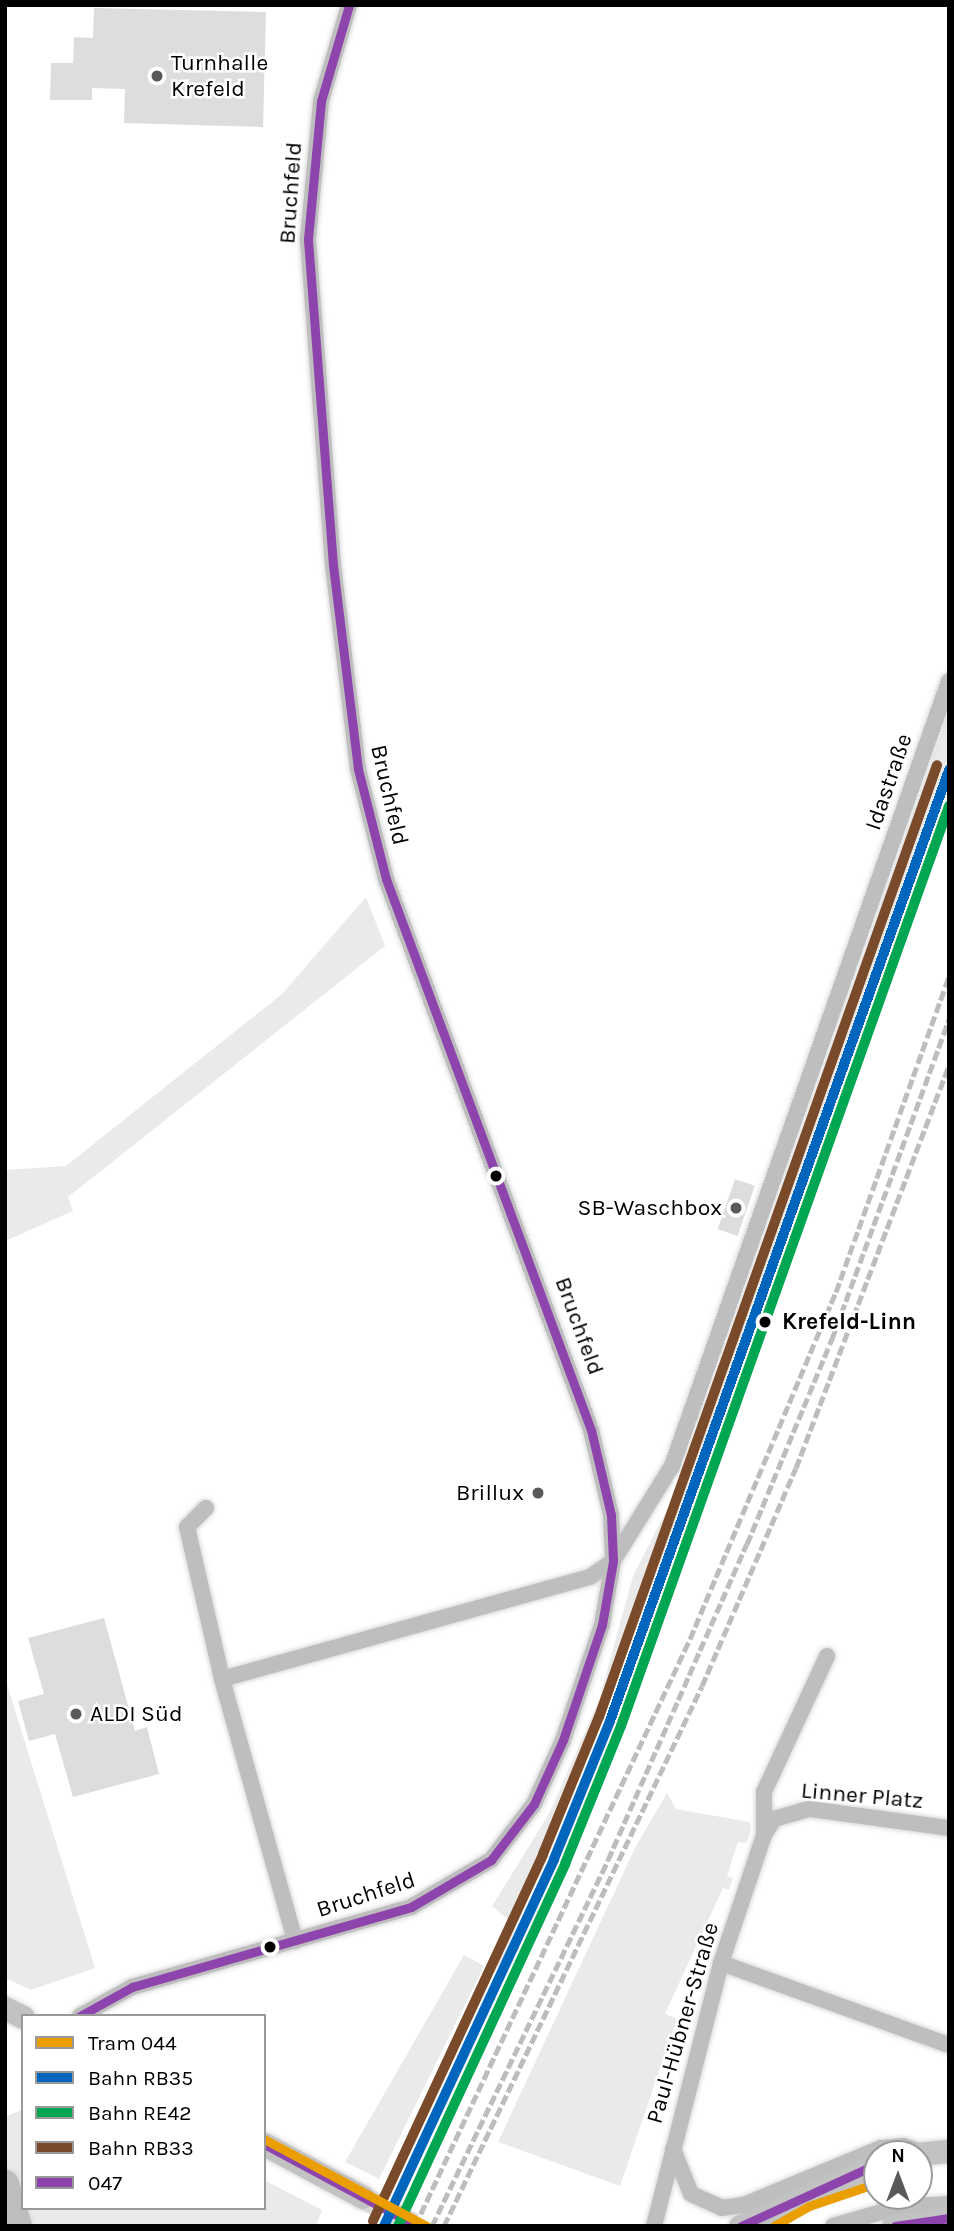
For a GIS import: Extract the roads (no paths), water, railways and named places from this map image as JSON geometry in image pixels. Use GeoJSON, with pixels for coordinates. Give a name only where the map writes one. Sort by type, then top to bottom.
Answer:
{"type":"FeatureCollection","features":[{"type":"Feature","properties":{"kind":"highway"},"geometry":{"type":"LineString","coordinates":[[5,2184],[18,2226]]}},
{"type":"Feature","properties":{"kind":"main road"},"geometry":{"type":"LineString","coordinates":[[5,2008],[21,2016]]}},
{"type":"Feature","properties":{"kind":"main road"},"geometry":{"type":"LineString","coordinates":[[266,2145],[363,2197]]}},
{"type":"Feature","properties":{"kind":"main road"},"geometry":{"type":"LineString","coordinates":[[740,2226],[863,2170]]}},
{"type":"Feature","properties":{"kind":"main road"},"geometry":{"type":"LineString","coordinates":[[893,2226],[949,2218]]}},
{"type":"Feature","properties":{"kind":"street","name":"Bruchfeld"},"geometry":{"type":"LineString","coordinates":[[84,2014],[132,1987],[393,1913],[442,1892],[491,1860],[512,1837],[563,1740],[601,1625],[613,1561],[611,1515],[591,1430],[386,879],[358,769],[332,565],[308,239],[321,100],[349,5]]}},
{"type":"Feature","properties":{"kind":"street","name":"Idastraße"},"geometry":{"type":"LineString","coordinates":[[613,1561],[672,1466],[949,681]]}},
{"type":"Feature","properties":{"kind":"street","name":"Bruchfeld"},"geometry":{"type":"LineString","coordinates":[[206,1508],[187,1527],[222,1679],[295,1941]]}},
{"type":"Feature","properties":{"kind":"street"},"geometry":{"type":"LineString","coordinates":[[222,1679],[590,1577],[613,1561]]}},
{"type":"Feature","properties":{"kind":"street","name":"Linner Platz"},"geometry":{"type":"LineString","coordinates":[[764,1835],[764,1792],[827,1656]]}},
{"type":"Feature","properties":{"kind":"street","name":"Linner Platz"},"geometry":{"type":"LineString","coordinates":[[764,1835],[782,1815],[810,1809],[949,1828]]}},
{"type":"Feature","properties":{"kind":"street","name":"Paul-Hübner-Straße"},"geometry":{"type":"LineString","coordinates":[[654,2226],[672,2145],[720,1963],[764,1835]]}},
{"type":"Feature","properties":{"kind":"street"},"geometry":{"type":"LineString","coordinates":[[720,1963],[949,2045]]}},
{"type":"Feature","properties":{"kind":"street"},"geometry":{"type":"LineString","coordinates":[[672,2145],[691,2193],[722,2208],[744,2205],[863,2155]]}},
{"type":"Feature","properties":{"kind":"street"},"geometry":{"type":"LineString","coordinates":[[833,2226],[900,2207],[949,2204]]}},
{"type":"Feature","properties":{"kind":"tunnel"},"geometry":{"type":"LineString","coordinates":[[363,2197],[417,2226]]}},
{"type":"Feature","properties":{"kind":"railway"},"geometry":{"type":"LineString","coordinates":[[415,2226],[690,1639],[836,1292],[949,976]]}},
{"type":"Feature","properties":{"kind":"railway"},"geometry":{"type":"LineString","coordinates":[[432,2226],[608,1860],[747,1544],[832,1339],[949,1019]]}},
{"type":"Feature","properties":{"kind":"railway"},"geometry":{"type":"LineString","coordinates":[[444,2226],[702,1686],[796,1468],[949,1065]]}},
{"type":"Feature","properties":{"kind":"tram line","name":"044"},"geometry":{"type":"LineString","coordinates":[[266,2140],[426,2226]]}},
{"type":"Feature","properties":{"kind":"tram line","name":"044"},"geometry":{"type":"LineString","coordinates":[[774,2226],[809,2206],[863,2188]]}},
{"type":"Feature","properties":{"kind":"rail line","name":"RB33"},"geometry":{"type":"LineString","coordinates":[[373,2221],[543,1854],[599,1717],[937,765]]}},
{"type":"Feature","properties":{"kind":"rail line","name":"RB35"},"geometry":{"type":"LineString","coordinates":[[384,2226],[554,1859],[610,1721],[949,770]]}},
{"type":"Feature","properties":{"kind":"rail line","name":"RE42"},"geometry":{"type":"LineString","coordinates":[[398,2226],[565,1864],[621,1726],[949,806]]}},
{"type":"Feature","properties":{"kind":"place","name":"Turnhalle Krefeld"},"geometry":{"type":"Point","coordinates":[157,76]}},
{"type":"Feature","properties":{"kind":"place","name":"SB-Waschbox"},"geometry":{"type":"Point","coordinates":[736,1208]}},
{"type":"Feature","properties":{"kind":"place","name":"Krefeld-Linn"},"geometry":{"type":"Point","coordinates":[765,1322]}},
{"type":"Feature","properties":{"kind":"place","name":"Brillux"},"geometry":{"type":"Point","coordinates":[538,1493]}},
{"type":"Feature","properties":{"kind":"place","name":"ALDI Süd"},"geometry":{"type":"Point","coordinates":[76,1714]}}]}
